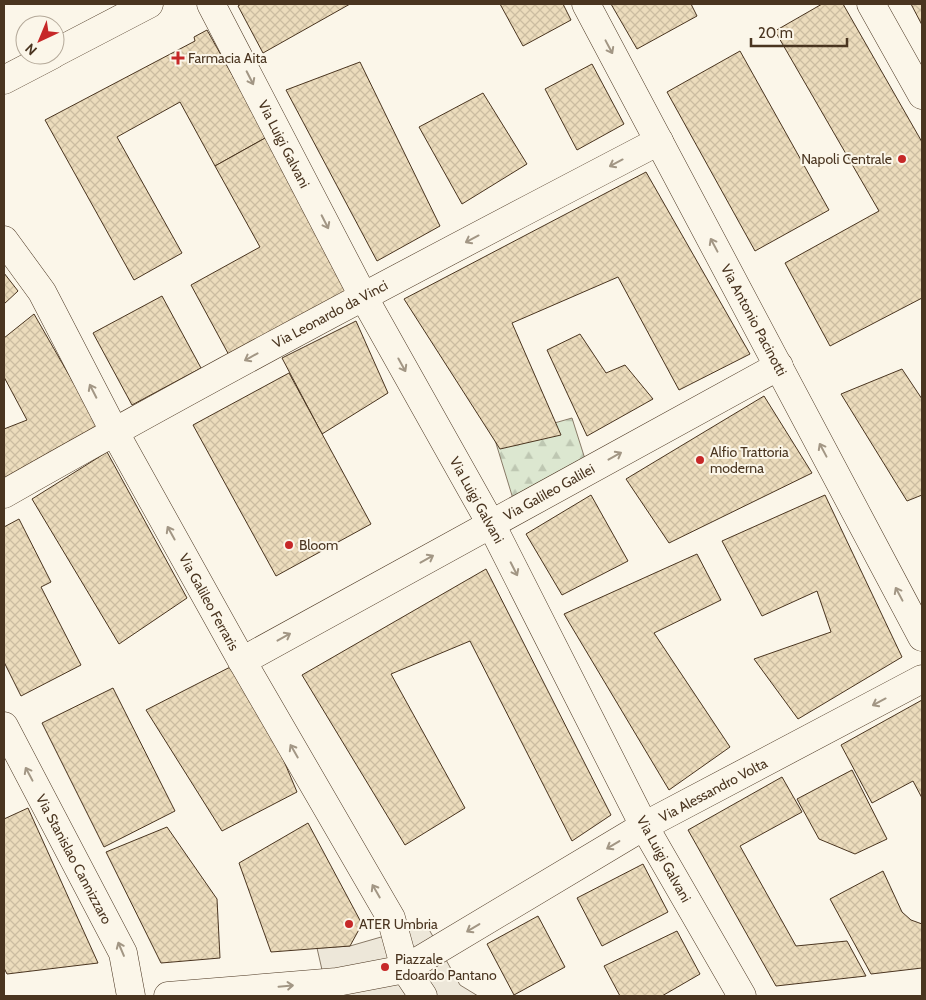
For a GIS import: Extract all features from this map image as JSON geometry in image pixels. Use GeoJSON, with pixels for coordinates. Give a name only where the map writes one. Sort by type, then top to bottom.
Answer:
{"type":"FeatureCollection","features":[{"type":"Feature","properties":{"kind":"street"},"geometry":{"type":"LineString","coordinates":[[65,48],[149,4]]}},
{"type":"Feature","properties":{"kind":"street","name":"Via Luigi Galvani"},"geometry":{"type":"LineString","coordinates":[[212,4],[363,296],[491,524],[644,826],[742,996]]}},
{"type":"Feature","properties":{"kind":"street","name":"Via Antonio Pacinotti"},"geometry":{"type":"LineString","coordinates":[[586,4],[922,637]]}},
{"type":"Feature","properties":{"kind":"street"},"geometry":{"type":"LineString","coordinates":[[871,4],[922,96]]}},
{"type":"Feature","properties":{"kind":"street"},"geometry":{"type":"LineString","coordinates":[[4,80],[33,65]]}},
{"type":"Feature","properties":{"kind":"street","name":"Via Leonardo da Vinci"},"geometry":{"type":"LineString","coordinates":[[4,494],[114,431],[363,296],[659,141]]}},
{"type":"Feature","properties":{"kind":"street","name":"Via Galileo Ferraris"},"geometry":{"type":"LineString","coordinates":[[4,240],[42,292],[114,431],[242,661],[391,918],[405,969]]}},
{"type":"Feature","properties":{"kind":"street","name":"Via Galileo Galilei"},"geometry":{"type":"LineString","coordinates":[[242,661],[779,366]]}},
{"type":"Feature","properties":{"kind":"street","name":"Via Alessandro Volta"},"geometry":{"type":"LineString","coordinates":[[405,969],[644,826],[922,680]]}},
{"type":"Feature","properties":{"kind":"street","name":"Via Stanislao Cannizzaro"},"geometry":{"type":"LineString","coordinates":[[4,726],[124,953],[131,996]]}},
{"type":"Feature","properties":{"kind":"street"},"geometry":{"type":"LineString","coordinates":[[168,996],[340,989],[405,969],[423,996]]}},
{"type":"Feature","properties":{"kind":"green space"},"geometry":{"type":"Polygon","coordinates":[[[572,418],[585,459],[514,502],[495,440],[572,418]]]}},
{"type":"Feature","properties":{"kind":"shaded area","name":"Piazzale Edoardo Pantano"},"geometry":{"type":"Polygon","coordinates":[[[426,924],[460,985],[478,996],[328,996],[317,948],[350,946],[426,924]]]}},
{"type":"Feature","properties":{"kind":"building"},"geometry":{"type":"Polygon","coordinates":[[[241,4],[350,4],[263,53],[238,6],[241,4]]]}},
{"type":"Feature","properties":{"kind":"building"},"geometry":{"type":"Polygon","coordinates":[[[500,4],[563,4],[571,20],[523,46],[500,4]]]}},
{"type":"Feature","properties":{"kind":"building"},"geometry":{"type":"Polygon","coordinates":[[[611,4],[691,4],[697,16],[637,49],[611,4]]]}},
{"type":"Feature","properties":{"kind":"building"},"geometry":{"type":"Polygon","coordinates":[[[822,4],[843,4],[922,142],[922,298],[830,346],[785,263],[879,211],[775,31],[822,4]]]}},
{"type":"Feature","properties":{"kind":"building"},"geometry":{"type":"Polygon","coordinates":[[[911,4],[922,4],[922,25],[911,4]]]}},
{"type":"Feature","properties":{"kind":"building"},"geometry":{"type":"Polygon","coordinates":[[[207,30],[267,137],[215,166],[180,102],[117,137],[182,253],[134,280],[45,120],[195,41],[194,37],[207,30]]]}},
{"type":"Feature","properties":{"kind":"building"},"geometry":{"type":"Polygon","coordinates":[[[740,51],[829,210],[755,251],[667,92],[740,51]]]}},
{"type":"Feature","properties":{"kind":"building"},"geometry":{"type":"Polygon","coordinates":[[[360,62],[440,226],[377,261],[286,90],[360,62]]]}},
{"type":"Feature","properties":{"kind":"building"},"geometry":{"type":"Polygon","coordinates":[[[592,64],[624,124],[577,150],[545,89],[592,64]]]}},
{"type":"Feature","properties":{"kind":"building"},"geometry":{"type":"Polygon","coordinates":[[[483,93],[527,164],[462,204],[419,127],[483,93]]]}},
{"type":"Feature","properties":{"kind":"building"},"geometry":{"type":"Polygon","coordinates":[[[267,137],[352,290],[230,357],[191,285],[260,247],[215,166],[267,137]]]}},
{"type":"Feature","properties":{"kind":"building"},"geometry":{"type":"Polygon","coordinates":[[[646,172],[750,354],[679,390],[618,277],[512,323],[561,435],[500,449],[404,299],[646,172]]]}},
{"type":"Feature","properties":{"kind":"building"},"geometry":{"type":"Polygon","coordinates":[[[4,273],[18,291],[4,304],[4,273]]]}},
{"type":"Feature","properties":{"kind":"building"},"geometry":{"type":"Polygon","coordinates":[[[162,296],[201,368],[132,405],[93,333],[162,296]]]}},
{"type":"Feature","properties":{"kind":"building"},"geometry":{"type":"Polygon","coordinates":[[[34,314],[100,429],[4,481],[4,429],[27,420],[4,377],[4,338],[34,314]]]}},
{"type":"Feature","properties":{"kind":"building"},"geometry":{"type":"Polygon","coordinates":[[[356,321],[388,393],[322,434],[282,358],[356,321]]]}},
{"type":"Feature","properties":{"kind":"building"},"geometry":{"type":"Polygon","coordinates":[[[580,334],[606,373],[625,365],[653,399],[587,436],[547,350],[580,334]]]}},
{"type":"Feature","properties":{"kind":"building"},"geometry":{"type":"Polygon","coordinates":[[[902,369],[922,399],[922,495],[907,501],[841,394],[902,369]]]}},
{"type":"Feature","properties":{"kind":"building"},"geometry":{"type":"Polygon","coordinates":[[[289,373],[371,524],[276,576],[193,425],[289,373]]]}},
{"type":"Feature","properties":{"kind":"building"},"geometry":{"type":"Polygon","coordinates":[[[764,396],[812,473],[669,543],[626,479],[764,396]]]}},
{"type":"Feature","properties":{"kind":"building"},"geometry":{"type":"Polygon","coordinates":[[[107,452],[187,598],[119,644],[32,499],[107,452]]]}},
{"type":"Feature","properties":{"kind":"building"},"geometry":{"type":"Polygon","coordinates":[[[591,495],[628,561],[562,595],[526,534],[591,495]]]}},
{"type":"Feature","properties":{"kind":"building"},"geometry":{"type":"Polygon","coordinates":[[[825,495],[902,657],[798,719],[754,659],[831,632],[817,591],[762,616],[722,541],[825,495]]]}},
{"type":"Feature","properties":{"kind":"building"},"geometry":{"type":"Polygon","coordinates":[[[19,519],[51,582],[41,587],[81,665],[21,696],[4,662],[4,527],[19,519]]]}},
{"type":"Feature","properties":{"kind":"building"},"geometry":{"type":"Polygon","coordinates":[[[697,554],[721,600],[654,633],[730,747],[669,790],[564,614],[697,554]]]}},
{"type":"Feature","properties":{"kind":"building"},"geometry":{"type":"Polygon","coordinates":[[[486,569],[611,815],[572,841],[470,641],[391,674],[465,808],[405,845],[302,675],[486,569]]]}},
{"type":"Feature","properties":{"kind":"building"},"geometry":{"type":"Polygon","coordinates":[[[242,661],[297,792],[222,831],[146,710],[242,661]]]}},
{"type":"Feature","properties":{"kind":"building"},"geometry":{"type":"Polygon","coordinates":[[[113,688],[175,811],[104,847],[42,723],[113,688]]]}},
{"type":"Feature","properties":{"kind":"building"},"geometry":{"type":"Polygon","coordinates":[[[922,700],[922,798],[913,781],[872,803],[841,745],[922,700]]]}},
{"type":"Feature","properties":{"kind":"building"},"geometry":{"type":"Polygon","coordinates":[[[852,770],[887,839],[855,854],[819,839],[797,799],[852,770]]]}},
{"type":"Feature","properties":{"kind":"building"},"geometry":{"type":"Polygon","coordinates":[[[782,777],[802,812],[740,846],[796,946],[847,941],[866,976],[776,986],[688,830],[782,777]]]}},
{"type":"Feature","properties":{"kind":"building"},"geometry":{"type":"Polygon","coordinates":[[[28,808],[98,963],[7,974],[4,968],[4,819],[28,808]]]}},
{"type":"Feature","properties":{"kind":"building"},"geometry":{"type":"Polygon","coordinates":[[[308,823],[362,924],[350,946],[271,952],[239,863],[308,823]]]}},
{"type":"Feature","properties":{"kind":"building"},"geometry":{"type":"Polygon","coordinates":[[[167,827],[217,899],[220,958],[161,963],[106,852],[167,827]]]}},
{"type":"Feature","properties":{"kind":"building"},"geometry":{"type":"Polygon","coordinates":[[[643,864],[668,912],[602,946],[577,898],[643,864]]]}},
{"type":"Feature","properties":{"kind":"building"},"geometry":{"type":"Polygon","coordinates":[[[883,871],[902,912],[911,920],[922,924],[922,968],[871,974],[830,899],[883,871]]]}},
{"type":"Feature","properties":{"kind":"building"},"geometry":{"type":"Polygon","coordinates":[[[538,916],[565,967],[514,995],[487,944],[538,916]]]}},
{"type":"Feature","properties":{"kind":"building"},"geometry":{"type":"Polygon","coordinates":[[[677,931],[700,974],[662,996],[620,996],[604,966],[677,931]]]}},
{"type":"Feature","properties":{"kind":"place","name":"Farmacia Aita"},"geometry":{"type":"Point","coordinates":[178,58]}},
{"type":"Feature","properties":{"kind":"place","name":"Napoli Centrale"},"geometry":{"type":"Point","coordinates":[902,159]}},
{"type":"Feature","properties":{"kind":"place","name":"Alfio Trattoria moderna"},"geometry":{"type":"Point","coordinates":[700,460]}},
{"type":"Feature","properties":{"kind":"place","name":"Bloom"},"geometry":{"type":"Point","coordinates":[289,545]}},
{"type":"Feature","properties":{"kind":"place","name":"ATER Umbria"},"geometry":{"type":"Point","coordinates":[349,924]}},
{"type":"Feature","properties":{"kind":"place","name":"Piazzale Edoardo Pantano"},"geometry":{"type":"Point","coordinates":[385,967]}}]}
